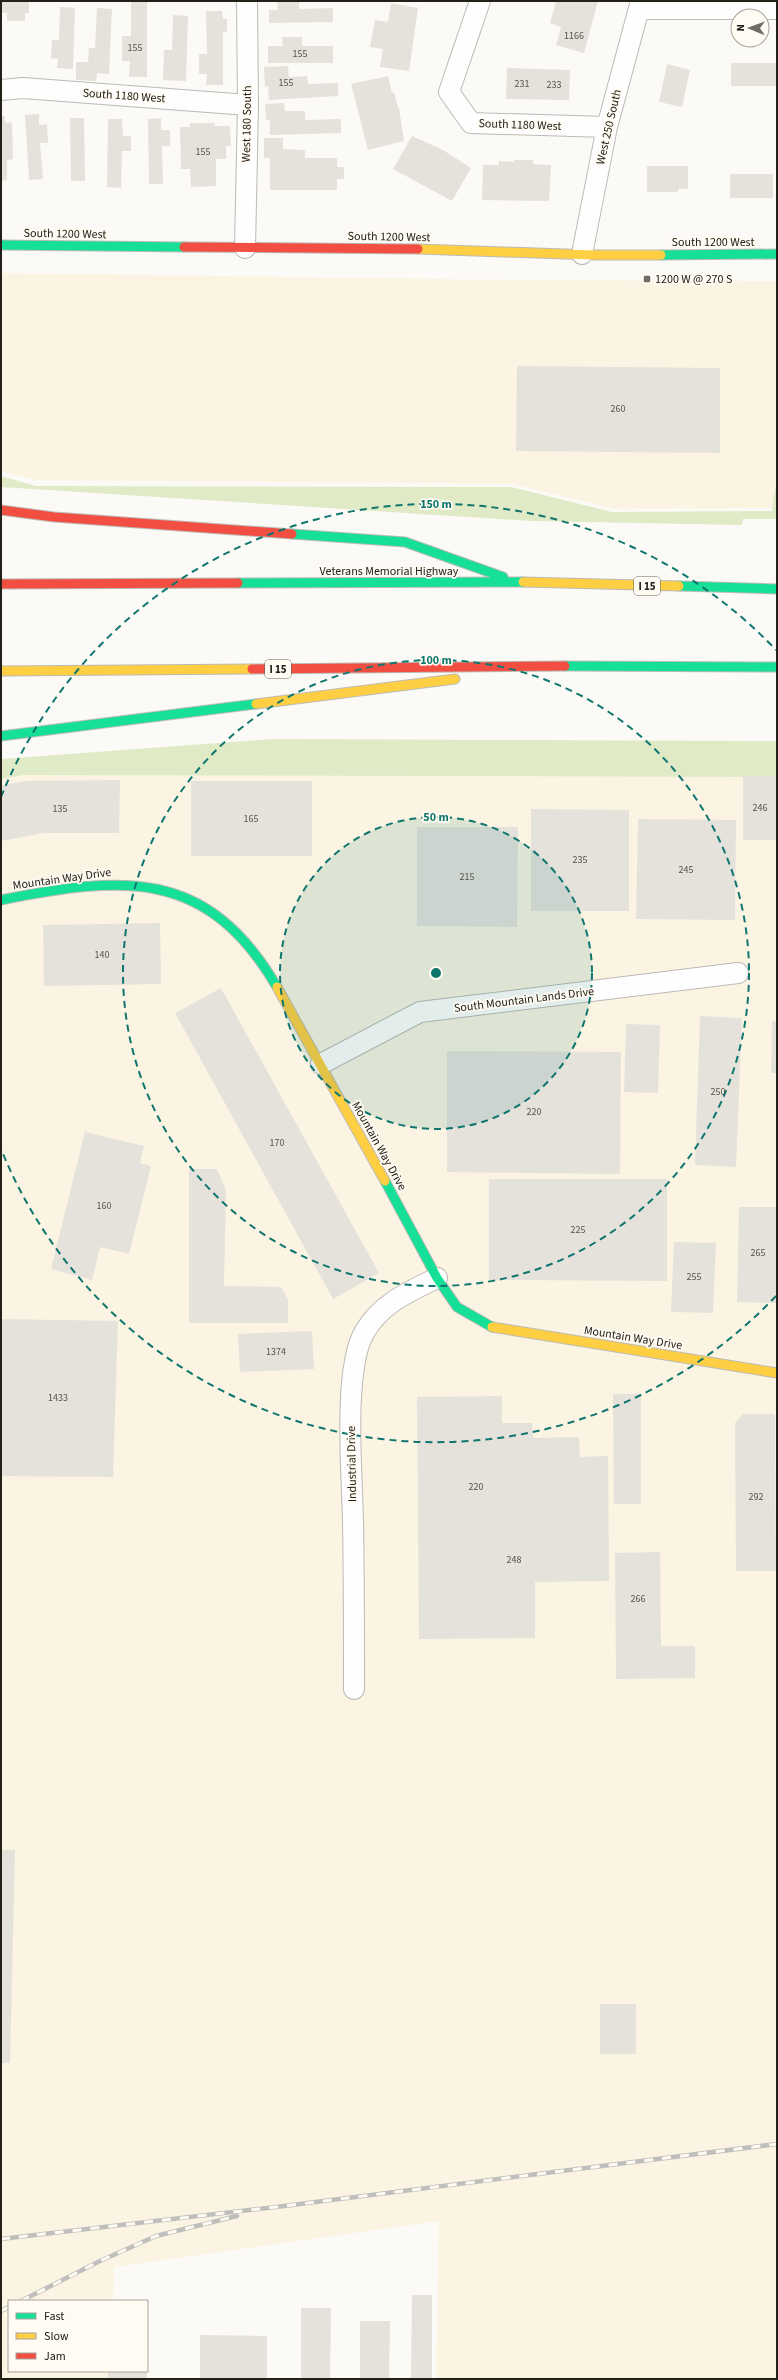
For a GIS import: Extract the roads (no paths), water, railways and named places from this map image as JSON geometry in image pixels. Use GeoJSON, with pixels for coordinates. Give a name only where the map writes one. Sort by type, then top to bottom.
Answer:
{"type":"FeatureCollection","features":[{"type":"Feature","properties":{"kind":"main road","name":"South 1200 West"},"geometry":{"type":"LineString","coordinates":[[1,245],[440,249],[582,254],[777,254]]}},
{"type":"Feature","properties":{"kind":"main road"},"geometry":{"type":"LineString","coordinates":[[1,510],[54,517],[405,542],[517,582]]}},
{"type":"Feature","properties":{"kind":"main road","name":"Veterans Memorial Highway"},"geometry":{"type":"LineString","coordinates":[[1,584],[517,582],[777,589]]}},
{"type":"Feature","properties":{"kind":"main road"},"geometry":{"type":"LineString","coordinates":[[1,736],[555,666]]}},
{"type":"Feature","properties":{"kind":"main road","name":"I 15"},"geometry":{"type":"LineString","coordinates":[[1,671],[555,666],[777,667]]}},
{"type":"Feature","properties":{"kind":"main road","name":"Mountain Way Drive"},"geometry":{"type":"LineString","coordinates":[[1,900],[68,888],[114,882],[140,884],[192,899],[216,914],[254,952],[321,1064],[437,1278],[457,1306],[481,1322],[498,1329],[777,1373]]}},
{"type":"Feature","properties":{"kind":"street","name":"West 180 South"},"geometry":{"type":"LineString","coordinates":[[245,248],[248,105],[247,1]]}},
{"type":"Feature","properties":{"kind":"street","name":"South 1180 West"},"geometry":{"type":"LineString","coordinates":[[480,1],[449,92],[471,124],[607,127]]}},
{"type":"Feature","properties":{"kind":"street"},"geometry":{"type":"LineString","coordinates":[[640,5],[777,9]]}},
{"type":"Feature","properties":{"kind":"street","name":"West 250 South"},"geometry":{"type":"LineString","coordinates":[[582,254],[607,127],[640,5]]}},
{"type":"Feature","properties":{"kind":"street","name":"South 1180 West"},"geometry":{"type":"LineString","coordinates":[[1,90],[23,88],[248,105]]}},
{"type":"Feature","properties":{"kind":"street","name":"South Mountain Lands Drive"},"geometry":{"type":"LineString","coordinates":[[321,1064],[420,1012],[738,973]]}},
{"type":"Feature","properties":{"kind":"street","name":"Industrial Drive"},"geometry":{"type":"LineString","coordinates":[[354,1690],[351,1400],[356,1359],[363,1335],[374,1318],[397,1297],[437,1278]]}},
{"type":"Feature","properties":{"kind":"railway"},"geometry":{"type":"LineString","coordinates":[[1,2239],[276,2207],[777,2144]]}},
{"type":"Feature","properties":{"kind":"railway"},"geometry":{"type":"LineString","coordinates":[[23,2300],[100,2261],[156,2236],[237,2216]]}},
{"type":"Feature","properties":{"kind":"railway"},"geometry":{"type":"LineString","coordinates":[[1,2311],[8,2308]]}},
{"type":"Feature","properties":{"kind":"place","name":"1200 W @ 270 S"},"geometry":{"type":"Point","coordinates":[647,279]}}]}
